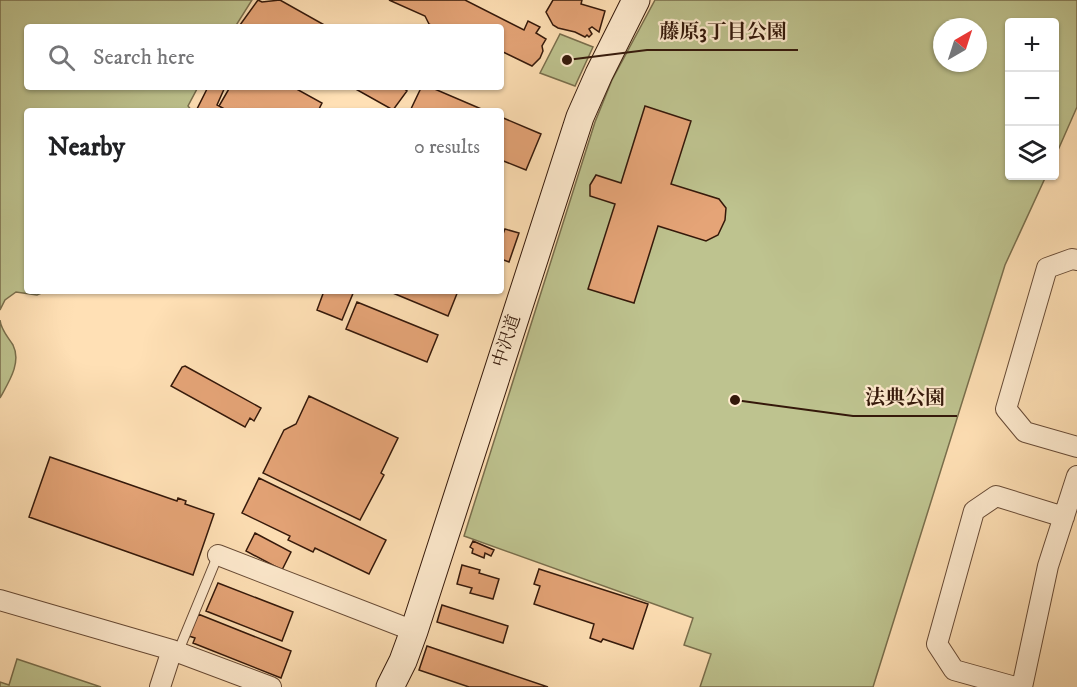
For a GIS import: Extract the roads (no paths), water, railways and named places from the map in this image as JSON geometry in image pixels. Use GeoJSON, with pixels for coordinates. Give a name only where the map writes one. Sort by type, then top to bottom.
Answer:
{"type":"FeatureCollection","features":[{"type":"Feature","properties":{"kind":"street","name":"中沢道"},"geometry":{"type":"LineString","coordinates":[[390,687],[414,631],[580,117],[636,0]]}},
{"type":"Feature","properties":{"kind":"street"},"geometry":{"type":"LineString","coordinates":[[1077,260],[1072,259],[1047,268],[1006,410],[1025,432],[1077,447]]}},
{"type":"Feature","properties":{"kind":"street"},"geometry":{"type":"LineString","coordinates":[[1022,687],[1048,566],[1077,476]]}},
{"type":"Feature","properties":{"kind":"street"},"geometry":{"type":"LineString","coordinates":[[1015,687],[954,670],[937,644],[974,510],[996,496],[1064,516]]}},
{"type":"Feature","properties":{"kind":"street"},"geometry":{"type":"LineString","coordinates":[[218,555],[414,631]]}},
{"type":"Feature","properties":{"kind":"street"},"geometry":{"type":"LineString","coordinates":[[0,600],[175,651],[271,687]]}},
{"type":"Feature","properties":{"kind":"street"},"geometry":{"type":"LineString","coordinates":[[160,687],[175,651]]}},
{"type":"Feature","properties":{"kind":"lane"},"geometry":{"type":"LineString","coordinates":[[175,651],[218,555]]}},
{"type":"Feature","properties":{"kind":"place","name":"藤原3丁目公園"},"geometry":{"type":"Point","coordinates":[567,60]}},
{"type":"Feature","properties":{"kind":"place","name":"法典公園"},"geometry":{"type":"Point","coordinates":[735,400]}}]}
